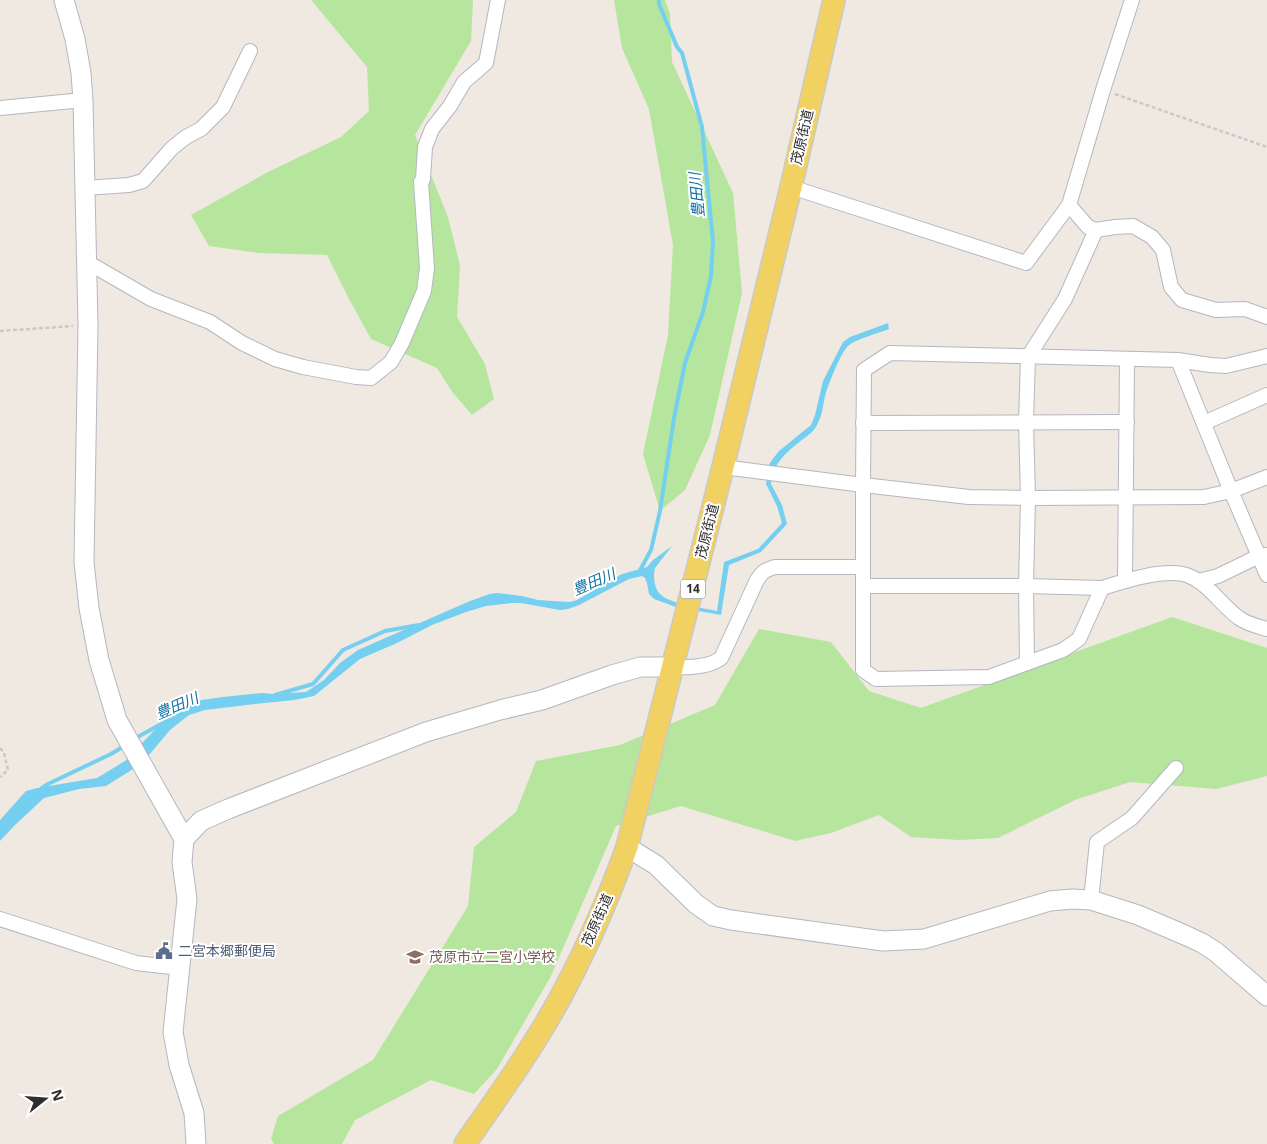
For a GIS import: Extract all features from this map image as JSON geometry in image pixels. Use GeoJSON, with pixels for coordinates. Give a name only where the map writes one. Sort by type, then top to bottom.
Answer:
{"type":"FeatureCollection","features":[{"type":"Feature","properties":{"kind":"main road","name":"茂原街道"},"geometry":{"type":"LineString","coordinates":[[465,1144],[537,1037],[567,985],[612,888],[627,847],[723,467],[834,0]]}},
{"type":"Feature","properties":{"kind":"street"},"geometry":{"type":"LineString","coordinates":[[64,0],[75,39],[84,100],[88,325],[84,562],[89,608],[99,660],[117,720],[184,839],[182,862],[187,899],[173,1032],[179,1065],[194,1113],[196,1144]]}},
{"type":"Feature","properties":{"kind":"street"},"geometry":{"type":"LineString","coordinates":[[87,262],[151,299],[210,322],[242,343],[275,359],[303,367],[371,378],[391,362],[402,343],[424,291],[427,268],[421,182],[423,179],[425,147],[432,129],[450,106],[464,82],[486,63],[498,0]]}},
{"type":"Feature","properties":{"kind":"street"},"geometry":{"type":"LineString","coordinates":[[791,187],[1026,263],[1069,205],[1132,0]]}},
{"type":"Feature","properties":{"kind":"street"},"geometry":{"type":"LineString","coordinates":[[85,188],[129,185],[143,181],[172,148],[186,137],[201,129],[223,107],[250,51]]}},
{"type":"Feature","properties":{"kind":"street"},"geometry":{"type":"LineString","coordinates":[[0,108],[84,100]]}},
{"type":"Feature","properties":{"kind":"street"},"geometry":{"type":"LineString","coordinates":[[1069,205],[1088,227],[1096,230],[1133,226],[1152,237],[1163,250],[1171,287],[1182,300],[1216,310],[1245,309],[1267,317]]}},
{"type":"Feature","properties":{"kind":"street"},"geometry":{"type":"LineString","coordinates":[[1028,663],[1026,422],[1028,357],[1065,299],[1096,230]]}},
{"type":"Feature","properties":{"kind":"street"},"geometry":{"type":"LineString","coordinates":[[1102,588],[1079,639],[1063,650],[989,677],[876,679],[863,670],[862,485],[864,370],[890,352],[1178,360],[1226,366],[1267,356]]}},
{"type":"Feature","properties":{"kind":"street"},"geometry":{"type":"LineString","coordinates":[[1125,581],[1127,359]]}},
{"type":"Feature","properties":{"kind":"street"},"geometry":{"type":"LineString","coordinates":[[1178,360],[1231,491],[1263,556],[1267,574]]}},
{"type":"Feature","properties":{"kind":"street"},"geometry":{"type":"LineString","coordinates":[[1204,423],[1267,395]]}},
{"type":"Feature","properties":{"kind":"street"},"geometry":{"type":"LineString","coordinates":[[863,423],[1126,422]]}},
{"type":"Feature","properties":{"kind":"street"},"geometry":{"type":"LineString","coordinates":[[723,467],[969,497],[1204,497],[1231,491],[1267,478]]}},
{"type":"Feature","properties":{"kind":"street"},"geometry":{"type":"LineString","coordinates":[[1198,581],[1218,576],[1263,556]]}},
{"type":"Feature","properties":{"kind":"street"},"geometry":{"type":"LineString","coordinates":[[184,839],[201,821],[426,732],[500,710],[542,700],[630,670],[655,666],[682,668],[711,664],[720,660],[757,580],[766,569],[775,567],[862,567]]}},
{"type":"Feature","properties":{"kind":"street"},"geometry":{"type":"LineString","coordinates":[[863,586],[1102,588],[1139,576],[1171,573],[1187,575],[1198,581],[1238,618],[1248,624],[1267,629]]}},
{"type":"Feature","properties":{"kind":"street"},"geometry":{"type":"LineString","coordinates":[[1091,900],[1097,842],[1132,818],[1176,768]]}},
{"type":"Feature","properties":{"kind":"street"},"geometry":{"type":"LineString","coordinates":[[627,847],[656,864],[696,904],[713,916],[883,941],[924,939],[1050,901],[1091,900],[1138,916],[1202,943],[1216,952],[1267,996]]}},
{"type":"Feature","properties":{"kind":"street"},"geometry":{"type":"LineString","coordinates":[[0,919],[136,963],[180,968]]}},
{"type":"Feature","properties":{"kind":"path"},"geometry":{"type":"LineString","coordinates":[[1103,90],[1267,147]]}},
{"type":"Feature","properties":{"kind":"path"},"geometry":{"type":"LineString","coordinates":[[0,331],[88,325]]}},
{"type":"Feature","properties":{"kind":"path"},"geometry":{"type":"LineString","coordinates":[[0,748],[4,752],[8,770],[0,777]]}},
{"type":"Feature","properties":{"kind":"green space"},"geometry":{"type":"Polygon","coordinates":[[[311,0],[473,0],[471,41],[415,135],[448,217],[460,266],[457,317],[485,364],[494,399],[472,415],[453,393],[437,368],[371,339],[327,255],[259,253],[209,246],[191,215],[268,172],[341,137],[369,111],[367,67],[311,0]]]}},
{"type":"Feature","properties":{"kind":"green space"},"geometry":{"type":"Polygon","coordinates":[[[614,0],[665,0],[670,14],[672,62],[733,193],[742,293],[710,435],[685,490],[660,511],[643,454],[668,335],[673,245],[649,109],[622,48],[614,0]]]}},
{"type":"Feature","properties":{"kind":"green space"},"geometry":{"type":"Polygon","coordinates":[[[1172,617],[1267,648],[1267,776],[1216,789],[1130,782],[1075,800],[998,838],[959,840],[911,837],[879,815],[831,833],[795,841],[681,806],[616,826],[551,976],[497,1069],[474,1094],[431,1080],[355,1120],[342,1144],[274,1144],[271,1139],[278,1116],[373,1060],[468,906],[474,847],[516,812],[536,761],[620,745],[715,705],[759,629],[831,642],[869,691],[921,708],[1172,617]]]}},
{"type":"Feature","properties":{"kind":"water"},"geometry":{"type":"Polygon","coordinates":[[[888,323],[889,329],[860,339],[847,347],[831,378],[816,427],[778,463],[772,476],[771,484],[782,505],[787,524],[761,552],[729,565],[721,615],[676,607],[654,599],[649,594],[647,583],[642,576],[629,579],[568,609],[560,610],[512,603],[486,606],[466,612],[432,625],[360,659],[314,696],[205,710],[189,715],[170,730],[149,755],[130,771],[106,786],[79,789],[44,798],[0,841],[0,820],[26,791],[97,778],[125,761],[166,718],[182,706],[202,700],[223,697],[262,693],[306,692],[324,680],[340,663],[358,650],[490,594],[497,593],[538,600],[570,602],[577,600],[622,574],[647,567],[653,560],[672,546],[655,568],[654,582],[656,589],[664,597],[671,600],[717,611],[724,562],[758,549],[782,523],[777,506],[766,484],[769,465],[779,451],[811,425],[823,381],[843,342],[850,337],[888,323]]]}},
{"type":"Feature","properties":{"kind":"waterway","name":"豊田川"},"geometry":{"type":"LineString","coordinates":[[639,572],[651,550],[660,511],[674,418],[685,363],[703,312],[711,276],[713,242],[702,127],[682,53],[677,47],[659,0]]}},
{"type":"Feature","properties":{"kind":"waterway","name":"豊田川"},"geometry":{"type":"LineString","coordinates":[[275,695],[313,684],[343,650],[385,631],[419,625]]}},
{"type":"Feature","properties":{"kind":"waterway","name":"豊田川"},"geometry":{"type":"LineString","coordinates":[[134,739],[163,723]]}},
{"type":"Feature","properties":{"kind":"waterway","name":"豊田川"},"geometry":{"type":"LineString","coordinates":[[42,788],[124,746]]}},
{"type":"Feature","properties":{"kind":"place","name":"二宮本郷郵便局"},"geometry":{"type":"Point","coordinates":[164,951]}},
{"type":"Feature","properties":{"kind":"place","name":"茂原市立二宮小学校"},"geometry":{"type":"Point","coordinates":[415,957]}}]}
